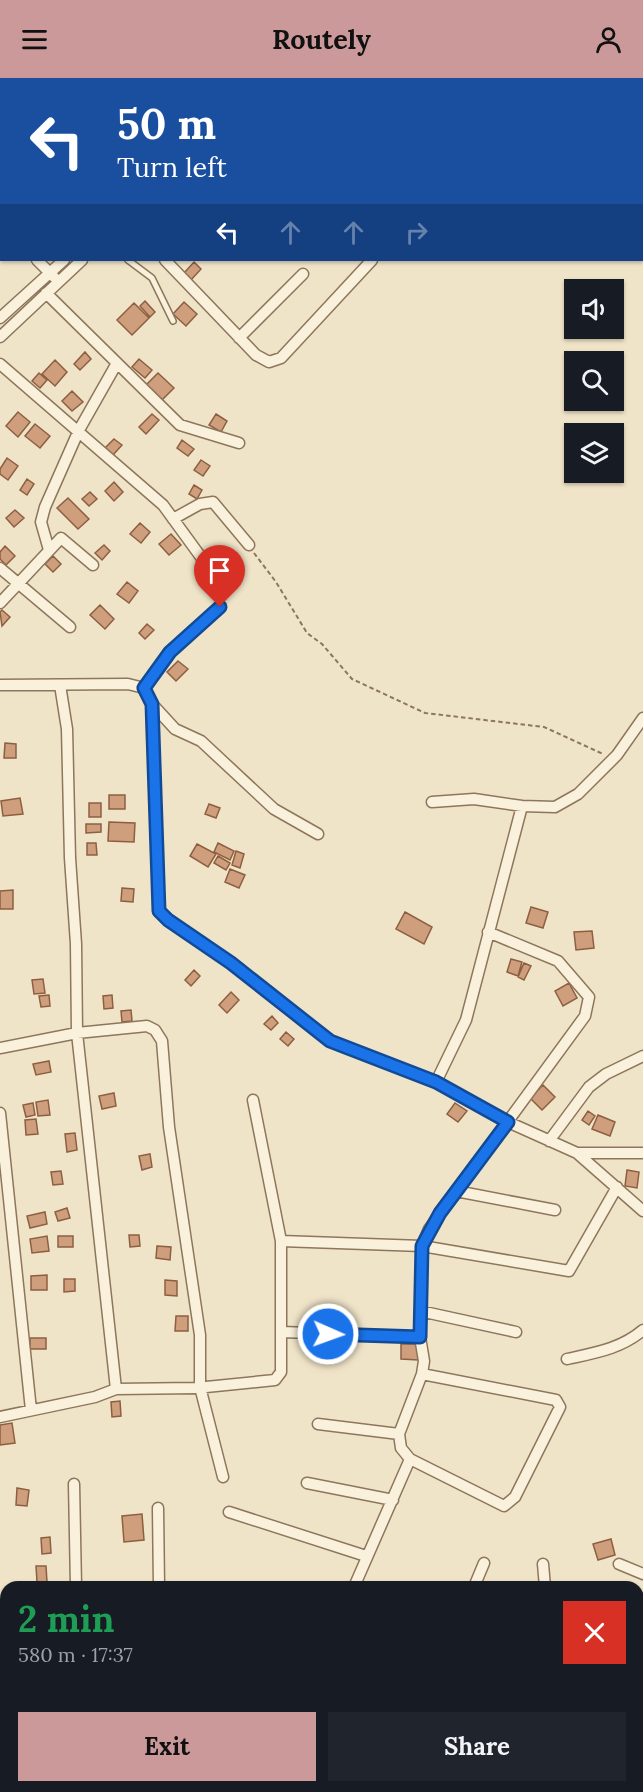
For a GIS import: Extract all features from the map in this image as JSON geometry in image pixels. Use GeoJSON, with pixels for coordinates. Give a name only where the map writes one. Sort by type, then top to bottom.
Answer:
{"type":"FeatureCollection","features":[{"type":"Feature","properties":{"kind":"street"},"geometry":{"type":"LineString","coordinates":[[39,261],[58,281]]}},
{"type":"Feature","properties":{"kind":"street"},"geometry":{"type":"LineString","coordinates":[[0,318],[63,261]]}},
{"type":"Feature","properties":{"kind":"street"},"geometry":{"type":"LineString","coordinates":[[0,338],[81,261]]}},
{"type":"Feature","properties":{"kind":"street"},"geometry":{"type":"LineString","coordinates":[[166,261],[256,355],[269,362],[281,358],[371,261]]}},
{"type":"Feature","properties":{"kind":"street"},"geometry":{"type":"LineString","coordinates":[[239,338],[303,274]]}},
{"type":"Feature","properties":{"kind":"street"},"geometry":{"type":"LineString","coordinates":[[46,293],[180,425],[239,443]]}},
{"type":"Feature","properties":{"kind":"street"},"geometry":{"type":"LineString","coordinates":[[49,550],[41,522],[62,465],[117,363]]}},
{"type":"Feature","properties":{"kind":"street"},"geometry":{"type":"LineString","coordinates":[[0,364],[163,505],[222,586]]}},
{"type":"Feature","properties":{"kind":"street"},"geometry":{"type":"LineString","coordinates":[[173,519],[200,504],[213,502],[249,545]]}},
{"type":"Feature","properties":{"kind":"street"},"geometry":{"type":"LineString","coordinates":[[0,603],[61,538],[93,565]]}},
{"type":"Feature","properties":{"kind":"street"},"geometry":{"type":"LineString","coordinates":[[0,568],[70,627]]}},
{"type":"Feature","properties":{"kind":"street"},"geometry":{"type":"LineString","coordinates":[[0,685],[128,684],[144,688],[152,704],[175,729],[201,741],[274,809],[318,834]]}},
{"type":"Feature","properties":{"kind":"street"},"geometry":{"type":"LineString","coordinates":[[60,685],[67,729],[70,858],[76,944],[77,1033],[116,1389]]}},
{"type":"Feature","properties":{"kind":"street"},"geometry":{"type":"LineString","coordinates":[[152,704],[159,911],[168,920],[231,963],[330,1041],[436,1082],[508,1122],[576,1153],[643,1211]]}},
{"type":"Feature","properties":{"kind":"street"},"geometry":{"type":"LineString","coordinates":[[432,802],[474,799],[522,806],[555,807],[578,794],[617,755],[643,718]]}},
{"type":"Feature","properties":{"kind":"street"},"geometry":{"type":"LineString","coordinates":[[436,1082],[466,1020],[522,806]]}},
{"type":"Feature","properties":{"kind":"street"},"geometry":{"type":"LineString","coordinates":[[422,1374],[556,1400],[560,1407],[515,1497],[504,1506],[410,1459],[400,1448],[399,1434],[422,1374],[424,1361],[420,1337],[422,1246],[429,1229],[532,1093],[585,1016],[589,997],[558,961],[488,932]]}},
{"type":"Feature","properties":{"kind":"street"},"geometry":{"type":"LineString","coordinates":[[0,1048],[77,1033],[147,1026],[155,1030],[162,1041],[169,1127],[200,1335],[200,1387],[223,1477]]}},
{"type":"Feature","properties":{"kind":"street"},"geometry":{"type":"LineString","coordinates":[[549,1141],[590,1087],[606,1074],[643,1056]]}},
{"type":"Feature","properties":{"kind":"street"},"geometry":{"type":"LineString","coordinates":[[0,1417],[95,1397],[116,1389],[200,1387],[274,1380],[281,1372],[281,1241],[253,1100]]}},
{"type":"Feature","properties":{"kind":"street"},"geometry":{"type":"LineString","coordinates":[[0,1113],[31,1410]]}},
{"type":"Feature","properties":{"kind":"street"},"geometry":{"type":"LineString","coordinates":[[576,1153],[643,1153]]}},
{"type":"Feature","properties":{"kind":"street"},"geometry":{"type":"LineString","coordinates":[[281,1241],[422,1246],[569,1271],[617,1187]]}},
{"type":"Feature","properties":{"kind":"street"},"geometry":{"type":"LineString","coordinates":[[456,1191],[555,1210]]}},
{"type":"Feature","properties":{"kind":"street"},"geometry":{"type":"LineString","coordinates":[[420,1311],[516,1332]]}},
{"type":"Feature","properties":{"kind":"street"},"geometry":{"type":"LineString","coordinates":[[567,1359],[611,1349],[632,1340],[643,1330]]}},
{"type":"Feature","properties":{"kind":"street"},"geometry":{"type":"LineString","coordinates":[[282,1332],[420,1337]]}},
{"type":"Feature","properties":{"kind":"street"},"geometry":{"type":"LineString","coordinates":[[318,1424],[399,1434]]}},
{"type":"Feature","properties":{"kind":"street"},"geometry":{"type":"LineString","coordinates":[[356,1581],[410,1459]]}},
{"type":"Feature","properties":{"kind":"street"},"geometry":{"type":"LineString","coordinates":[[307,1483],[393,1500]]}},
{"type":"Feature","properties":{"kind":"street"},"geometry":{"type":"LineString","coordinates":[[74,1484],[76,1581]]}},
{"type":"Feature","properties":{"kind":"street"},"geometry":{"type":"LineString","coordinates":[[158,1508],[159,1581]]}},
{"type":"Feature","properties":{"kind":"street"},"geometry":{"type":"LineString","coordinates":[[229,1512],[366,1556]]}},
{"type":"Feature","properties":{"kind":"street"},"geometry":{"type":"LineString","coordinates":[[476,1581],[484,1563]]}},
{"type":"Feature","properties":{"kind":"street"},"geometry":{"type":"LineString","coordinates":[[543,1564],[544,1581]]}},
{"type":"Feature","properties":{"kind":"street"},"geometry":{"type":"LineString","coordinates":[[619,1564],[643,1574]]}},
{"type":"Feature","properties":{"kind":"lane"},"geometry":{"type":"LineString","coordinates":[[130,261],[152,278],[173,321]]}},
{"type":"Feature","properties":{"kind":"lane"},"geometry":{"type":"LineString","coordinates":[[144,688],[170,652],[220,607]]}},
{"type":"Feature","properties":{"kind":"path"},"geometry":{"type":"LineString","coordinates":[[249,545],[276,582],[307,633],[322,644],[352,679],[425,713],[544,727],[589,745],[600,754],[617,755]]}},
{"type":"Feature","properties":{"kind":"building"},"geometry":{"type":"Polygon","coordinates":[[[194,262],[201,269],[191,280],[184,273],[194,262]]]}},
{"type":"Feature","properties":{"kind":"building"},"geometry":{"type":"Polygon","coordinates":[[[145,301],[155,312],[150,317],[140,306],[145,301]]]}},
{"type":"Feature","properties":{"kind":"building"},"geometry":{"type":"Polygon","coordinates":[[[184,302],[197,314],[186,326],[173,314],[184,302]]]}},
{"type":"Feature","properties":{"kind":"building"},"geometry":{"type":"Polygon","coordinates":[[[134,303],[149,318],[132,335],[117,320],[134,303]]]}},
{"type":"Feature","properties":{"kind":"building"},"geometry":{"type":"Polygon","coordinates":[[[85,352],[91,359],[80,370],[74,364],[85,352]]]}},
{"type":"Feature","properties":{"kind":"building"},"geometry":{"type":"Polygon","coordinates":[[[139,359],[152,370],[145,378],[132,367],[139,359]]]}},
{"type":"Feature","properties":{"kind":"building"},"geometry":{"type":"Polygon","coordinates":[[[55,360],[67,372],[55,386],[42,374],[55,360]]]}},
{"type":"Feature","properties":{"kind":"building"},"geometry":{"type":"Polygon","coordinates":[[[39,373],[47,380],[40,388],[32,381],[39,373]]]}},
{"type":"Feature","properties":{"kind":"building"},"geometry":{"type":"Polygon","coordinates":[[[158,373],[174,388],[162,400],[146,385],[158,373]]]}},
{"type":"Feature","properties":{"kind":"building"},"geometry":{"type":"Polygon","coordinates":[[[72,391],[83,402],[72,411],[62,401],[72,391]]]}},
{"type":"Feature","properties":{"kind":"building"},"geometry":{"type":"Polygon","coordinates":[[[18,412],[30,422],[18,437],[6,426],[18,412]]]}},
{"type":"Feature","properties":{"kind":"building"},"geometry":{"type":"Polygon","coordinates":[[[152,414],[159,420],[146,434],[139,427],[152,414]]]}},
{"type":"Feature","properties":{"kind":"building"},"geometry":{"type":"Polygon","coordinates":[[[216,414],[227,421],[221,432],[209,425],[216,414]]]}},
{"type":"Feature","properties":{"kind":"building"},"geometry":{"type":"Polygon","coordinates":[[[35,424],[50,436],[40,448],[25,436],[35,424]]]}},
{"type":"Feature","properties":{"kind":"building"},"geometry":{"type":"Polygon","coordinates":[[[114,439],[122,445],[113,455],[105,448],[114,439]]]}},
{"type":"Feature","properties":{"kind":"building"},"geometry":{"type":"Polygon","coordinates":[[[182,440],[194,449],[188,456],[177,448],[182,440]]]}},
{"type":"Feature","properties":{"kind":"building"},"geometry":{"type":"Polygon","coordinates":[[[7,458],[18,466],[8,480],[0,474],[0,469],[7,458]]]}},
{"type":"Feature","properties":{"kind":"building"},"geometry":{"type":"Polygon","coordinates":[[[201,460],[210,466],[203,476],[194,470],[201,460]]]}},
{"type":"Feature","properties":{"kind":"building"},"geometry":{"type":"Polygon","coordinates":[[[27,479],[34,484],[27,495],[20,490],[27,479]]]}},
{"type":"Feature","properties":{"kind":"building"},"geometry":{"type":"Polygon","coordinates":[[[114,482],[123,492],[114,501],[105,491],[114,482]]]}},
{"type":"Feature","properties":{"kind":"building"},"geometry":{"type":"Polygon","coordinates":[[[194,485],[202,490],[197,499],[189,494],[194,485]]]}},
{"type":"Feature","properties":{"kind":"building"},"geometry":{"type":"Polygon","coordinates":[[[90,492],[97,499],[89,506],[82,499],[90,492]]]}},
{"type":"Feature","properties":{"kind":"building"},"geometry":{"type":"Polygon","coordinates":[[[68,498],[89,519],[78,529],[57,508],[68,498]]]}},
{"type":"Feature","properties":{"kind":"building"},"geometry":{"type":"Polygon","coordinates":[[[15,510],[24,518],[14,527],[6,518],[15,510]]]}},
{"type":"Feature","properties":{"kind":"building"},"geometry":{"type":"Polygon","coordinates":[[[140,523],[150,532],[141,543],[130,534],[140,523]]]}},
{"type":"Feature","properties":{"kind":"building"},"geometry":{"type":"Polygon","coordinates":[[[171,534],[181,545],[169,555],[159,544],[171,534]]]}},
{"type":"Feature","properties":{"kind":"building"},"geometry":{"type":"Polygon","coordinates":[[[104,545],[110,551],[102,560],[95,553],[104,545]]]}},
{"type":"Feature","properties":{"kind":"building"},"geometry":{"type":"Polygon","coordinates":[[[5,546],[15,556],[6,565],[0,559],[0,552],[5,546]]]}},
{"type":"Feature","properties":{"kind":"building"},"geometry":{"type":"Polygon","coordinates":[[[53,556],[61,564],[53,572],[45,564],[53,556]]]}},
{"type":"Feature","properties":{"kind":"building"},"geometry":{"type":"Polygon","coordinates":[[[127,582],[138,591],[129,603],[117,594],[127,582]]]}},
{"type":"Feature","properties":{"kind":"building"},"geometry":{"type":"Polygon","coordinates":[[[100,605],[114,619],[105,629],[90,615],[100,605]]]}},
{"type":"Feature","properties":{"kind":"building"},"geometry":{"type":"Polygon","coordinates":[[[2,610],[10,617],[2,626],[0,612],[2,610]]]}},
{"type":"Feature","properties":{"kind":"building"},"geometry":{"type":"Polygon","coordinates":[[[147,624],[154,630],[145,639],[139,633],[147,624]]]}},
{"type":"Feature","properties":{"kind":"building"},"geometry":{"type":"Polygon","coordinates":[[[178,661],[188,669],[176,681],[167,672],[178,661]]]}},
{"type":"Feature","properties":{"kind":"building"},"geometry":{"type":"Polygon","coordinates":[[[5,743],[16,744],[16,758],[4,758],[5,743]]]}},
{"type":"Feature","properties":{"kind":"building"},"geometry":{"type":"Polygon","coordinates":[[[109,795],[125,795],[125,809],[109,809],[109,795]]]}},
{"type":"Feature","properties":{"kind":"building"},"geometry":{"type":"Polygon","coordinates":[[[20,798],[23,814],[3,816],[1,801],[20,798]]]}},
{"type":"Feature","properties":{"kind":"building"},"geometry":{"type":"Polygon","coordinates":[[[89,803],[101,803],[101,817],[89,817],[89,803]]]}},
{"type":"Feature","properties":{"kind":"building"},"geometry":{"type":"Polygon","coordinates":[[[209,804],[220,808],[216,818],[205,814],[209,804]]]}},
{"type":"Feature","properties":{"kind":"building"},"geometry":{"type":"Polygon","coordinates":[[[109,822],[135,823],[134,842],[108,841],[109,822]]]}},
{"type":"Feature","properties":{"kind":"building"},"geometry":{"type":"Polygon","coordinates":[[[86,824],[101,824],[101,832],[86,833],[86,824]]]}},
{"type":"Feature","properties":{"kind":"building"},"geometry":{"type":"Polygon","coordinates":[[[87,843],[96,843],[97,855],[87,855],[87,843]]]}},
{"type":"Feature","properties":{"kind":"building"},"geometry":{"type":"Polygon","coordinates":[[[218,843],[234,851],[230,860],[214,852],[218,843]]]}},
{"type":"Feature","properties":{"kind":"building"},"geometry":{"type":"Polygon","coordinates":[[[197,844],[216,854],[208,867],[190,856],[197,844]]]}},
{"type":"Feature","properties":{"kind":"building"},"geometry":{"type":"Polygon","coordinates":[[[236,851],[244,854],[240,868],[232,865],[236,851]]]}},
{"type":"Feature","properties":{"kind":"building"},"geometry":{"type":"Polygon","coordinates":[[[218,856],[230,863],[226,870],[214,863],[218,856]]]}},
{"type":"Feature","properties":{"kind":"building"},"geometry":{"type":"Polygon","coordinates":[[[230,869],[245,875],[239,888],[225,882],[230,869]]]}},
{"type":"Feature","properties":{"kind":"building"},"geometry":{"type":"Polygon","coordinates":[[[122,888],[134,889],[133,902],[121,901],[122,888]]]}},
{"type":"Feature","properties":{"kind":"building"},"geometry":{"type":"Polygon","coordinates":[[[13,890],[13,909],[0,909],[0,891],[13,890]]]}},
{"type":"Feature","properties":{"kind":"building"},"geometry":{"type":"Polygon","coordinates":[[[531,907],[548,912],[543,928],[526,923],[531,907]]]}},
{"type":"Feature","properties":{"kind":"building"},"geometry":{"type":"Polygon","coordinates":[[[405,912],[432,927],[424,944],[396,929],[405,912]]]}},
{"type":"Feature","properties":{"kind":"building"},"geometry":{"type":"Polygon","coordinates":[[[592,931],[594,948],[576,950],[574,932],[592,931]]]}},
{"type":"Feature","properties":{"kind":"building"},"geometry":{"type":"Polygon","coordinates":[[[511,959],[522,962],[518,976],[507,972],[511,959]]]}},
{"type":"Feature","properties":{"kind":"building"},"geometry":{"type":"Polygon","coordinates":[[[524,963],[531,966],[524,980],[518,977],[524,963]]]}},
{"type":"Feature","properties":{"kind":"building"},"geometry":{"type":"Polygon","coordinates":[[[194,970],[200,976],[191,986],[185,980],[194,970]]]}},
{"type":"Feature","properties":{"kind":"building"},"geometry":{"type":"Polygon","coordinates":[[[43,979],[45,993],[34,994],[32,980],[43,979]]]}},
{"type":"Feature","properties":{"kind":"building"},"geometry":{"type":"Polygon","coordinates":[[[569,983],[577,998],[563,1006],[555,991],[569,983]]]}},
{"type":"Feature","properties":{"kind":"building"},"geometry":{"type":"Polygon","coordinates":[[[231,992],[239,1000],[227,1013],[219,1005],[231,992]]]}},
{"type":"Feature","properties":{"kind":"building"},"geometry":{"type":"Polygon","coordinates":[[[49,995],[50,1006],[41,1007],[39,996],[49,995]]]}},
{"type":"Feature","properties":{"kind":"building"},"geometry":{"type":"Polygon","coordinates":[[[112,995],[113,1008],[104,1009],[103,996],[112,995]]]}},
{"type":"Feature","properties":{"kind":"building"},"geometry":{"type":"Polygon","coordinates":[[[131,1010],[132,1021],[122,1022],[121,1011],[131,1010]]]}},
{"type":"Feature","properties":{"kind":"building"},"geometry":{"type":"Polygon","coordinates":[[[272,1016],[278,1023],[271,1030],[264,1024],[272,1016]]]}},
{"type":"Feature","properties":{"kind":"building"},"geometry":{"type":"Polygon","coordinates":[[[286,1032],[294,1039],[288,1046],[280,1039],[286,1032]]]}},
{"type":"Feature","properties":{"kind":"building"},"geometry":{"type":"Polygon","coordinates":[[[49,1061],[51,1072],[36,1075],[33,1064],[49,1061]]]}},
{"type":"Feature","properties":{"kind":"building"},"geometry":{"type":"Polygon","coordinates":[[[543,1085],[555,1097],[542,1110],[530,1098],[543,1085]]]}},
{"type":"Feature","properties":{"kind":"building"},"geometry":{"type":"Polygon","coordinates":[[[114,1093],[116,1106],[102,1109],[99,1096],[114,1093]]]}},
{"type":"Feature","properties":{"kind":"building"},"geometry":{"type":"Polygon","coordinates":[[[48,1100],[50,1115],[38,1116],[36,1102],[48,1100]]]}},
{"type":"Feature","properties":{"kind":"building"},"geometry":{"type":"Polygon","coordinates":[[[33,1103],[35,1115],[26,1117],[23,1105],[33,1103]]]}},
{"type":"Feature","properties":{"kind":"building"},"geometry":{"type":"Polygon","coordinates":[[[455,1103],[467,1111],[458,1122],[447,1114],[455,1103]]]}},
{"type":"Feature","properties":{"kind":"building"},"geometry":{"type":"Polygon","coordinates":[[[588,1111],[595,1116],[589,1125],[582,1120],[588,1111]]]}},
{"type":"Feature","properties":{"kind":"building"},"geometry":{"type":"Polygon","coordinates":[[[598,1115],[615,1122],[610,1136],[592,1129],[598,1115]]]}},
{"type":"Feature","properties":{"kind":"building"},"geometry":{"type":"Polygon","coordinates":[[[36,1119],[38,1134],[26,1135],[25,1120],[36,1119]]]}},
{"type":"Feature","properties":{"kind":"building"},"geometry":{"type":"Polygon","coordinates":[[[75,1133],[77,1150],[67,1152],[65,1134],[75,1133]]]}},
{"type":"Feature","properties":{"kind":"building"},"geometry":{"type":"Polygon","coordinates":[[[150,1154],[152,1167],[142,1170],[139,1156],[150,1154]]]}},
{"type":"Feature","properties":{"kind":"building"},"geometry":{"type":"Polygon","coordinates":[[[627,1170],[639,1172],[637,1188],[625,1186],[627,1170]]]}},
{"type":"Feature","properties":{"kind":"building"},"geometry":{"type":"Polygon","coordinates":[[[61,1171],[63,1184],[53,1185],[51,1172],[61,1171]]]}},
{"type":"Feature","properties":{"kind":"building"},"geometry":{"type":"Polygon","coordinates":[[[67,1208],[70,1218],[58,1221],[55,1212],[67,1208]]]}},
{"type":"Feature","properties":{"kind":"building"},"geometry":{"type":"Polygon","coordinates":[[[45,1212],[47,1224],[30,1228],[27,1216],[45,1212]]]}},
{"type":"Feature","properties":{"kind":"building"},"geometry":{"type":"Polygon","coordinates":[[[129,1235],[139,1235],[140,1246],[130,1247],[129,1235]]]}},
{"type":"Feature","properties":{"kind":"building"},"geometry":{"type":"Polygon","coordinates":[[[47,1236],[49,1251],[32,1253],[30,1239],[47,1236]]]}},
{"type":"Feature","properties":{"kind":"building"},"geometry":{"type":"Polygon","coordinates":[[[58,1236],[73,1236],[73,1247],[58,1247],[58,1236]]]}},
{"type":"Feature","properties":{"kind":"building"},"geometry":{"type":"Polygon","coordinates":[[[157,1246],[171,1247],[170,1260],[156,1258],[157,1246]]]}},
{"type":"Feature","properties":{"kind":"building"},"geometry":{"type":"Polygon","coordinates":[[[47,1275],[47,1290],[31,1290],[31,1276],[47,1275]]]}},
{"type":"Feature","properties":{"kind":"building"},"geometry":{"type":"Polygon","coordinates":[[[64,1279],[75,1279],[75,1291],[64,1292],[64,1279]]]}},
{"type":"Feature","properties":{"kind":"building"},"geometry":{"type":"Polygon","coordinates":[[[165,1280],[177,1281],[177,1296],[165,1295],[165,1280]]]}},
{"type":"Feature","properties":{"kind":"building"},"geometry":{"type":"Polygon","coordinates":[[[176,1316],[188,1316],[188,1331],[175,1331],[176,1316]]]}},
{"type":"Feature","properties":{"kind":"building"},"geometry":{"type":"Polygon","coordinates":[[[30,1338],[46,1338],[46,1349],[30,1349],[30,1338]]]}},
{"type":"Feature","properties":{"kind":"building"},"geometry":{"type":"Polygon","coordinates":[[[401,1344],[418,1344],[418,1360],[401,1359],[401,1344]]]}},
{"type":"Feature","properties":{"kind":"building"},"geometry":{"type":"Polygon","coordinates":[[[120,1401],[121,1416],[112,1417],[111,1402],[120,1401]]]}},
{"type":"Feature","properties":{"kind":"building"},"geometry":{"type":"Polygon","coordinates":[[[12,1423],[15,1443],[0,1445],[0,1425],[12,1423]]]}},
{"type":"Feature","properties":{"kind":"building"},"geometry":{"type":"Polygon","coordinates":[[[17,1488],[29,1490],[27,1506],[16,1505],[17,1488]]]}},
{"type":"Feature","properties":{"kind":"building"},"geometry":{"type":"Polygon","coordinates":[[[142,1514],[144,1540],[124,1542],[122,1516],[142,1514]]]}},
{"type":"Feature","properties":{"kind":"building"},"geometry":{"type":"Polygon","coordinates":[[[50,1537],[51,1553],[42,1554],[41,1538],[50,1537]]]}},
{"type":"Feature","properties":{"kind":"building"},"geometry":{"type":"Polygon","coordinates":[[[611,1539],[615,1555],[598,1560],[593,1544],[611,1539]]]}},
{"type":"Feature","properties":{"kind":"building"},"geometry":{"type":"Polygon","coordinates":[[[36,1566],[46,1566],[47,1581],[37,1581],[36,1566]]]}},
{"type":"Feature","properties":{"kind":"route"},"geometry":{"type":"LineString","coordinates":[[220,607],[170,652],[159,671],[144,688],[152,704],[159,911],[168,920],[231,963],[330,1041],[436,1082],[508,1122],[440,1213],[429,1229],[422,1246],[420,1337],[328,1334]]}}]}
